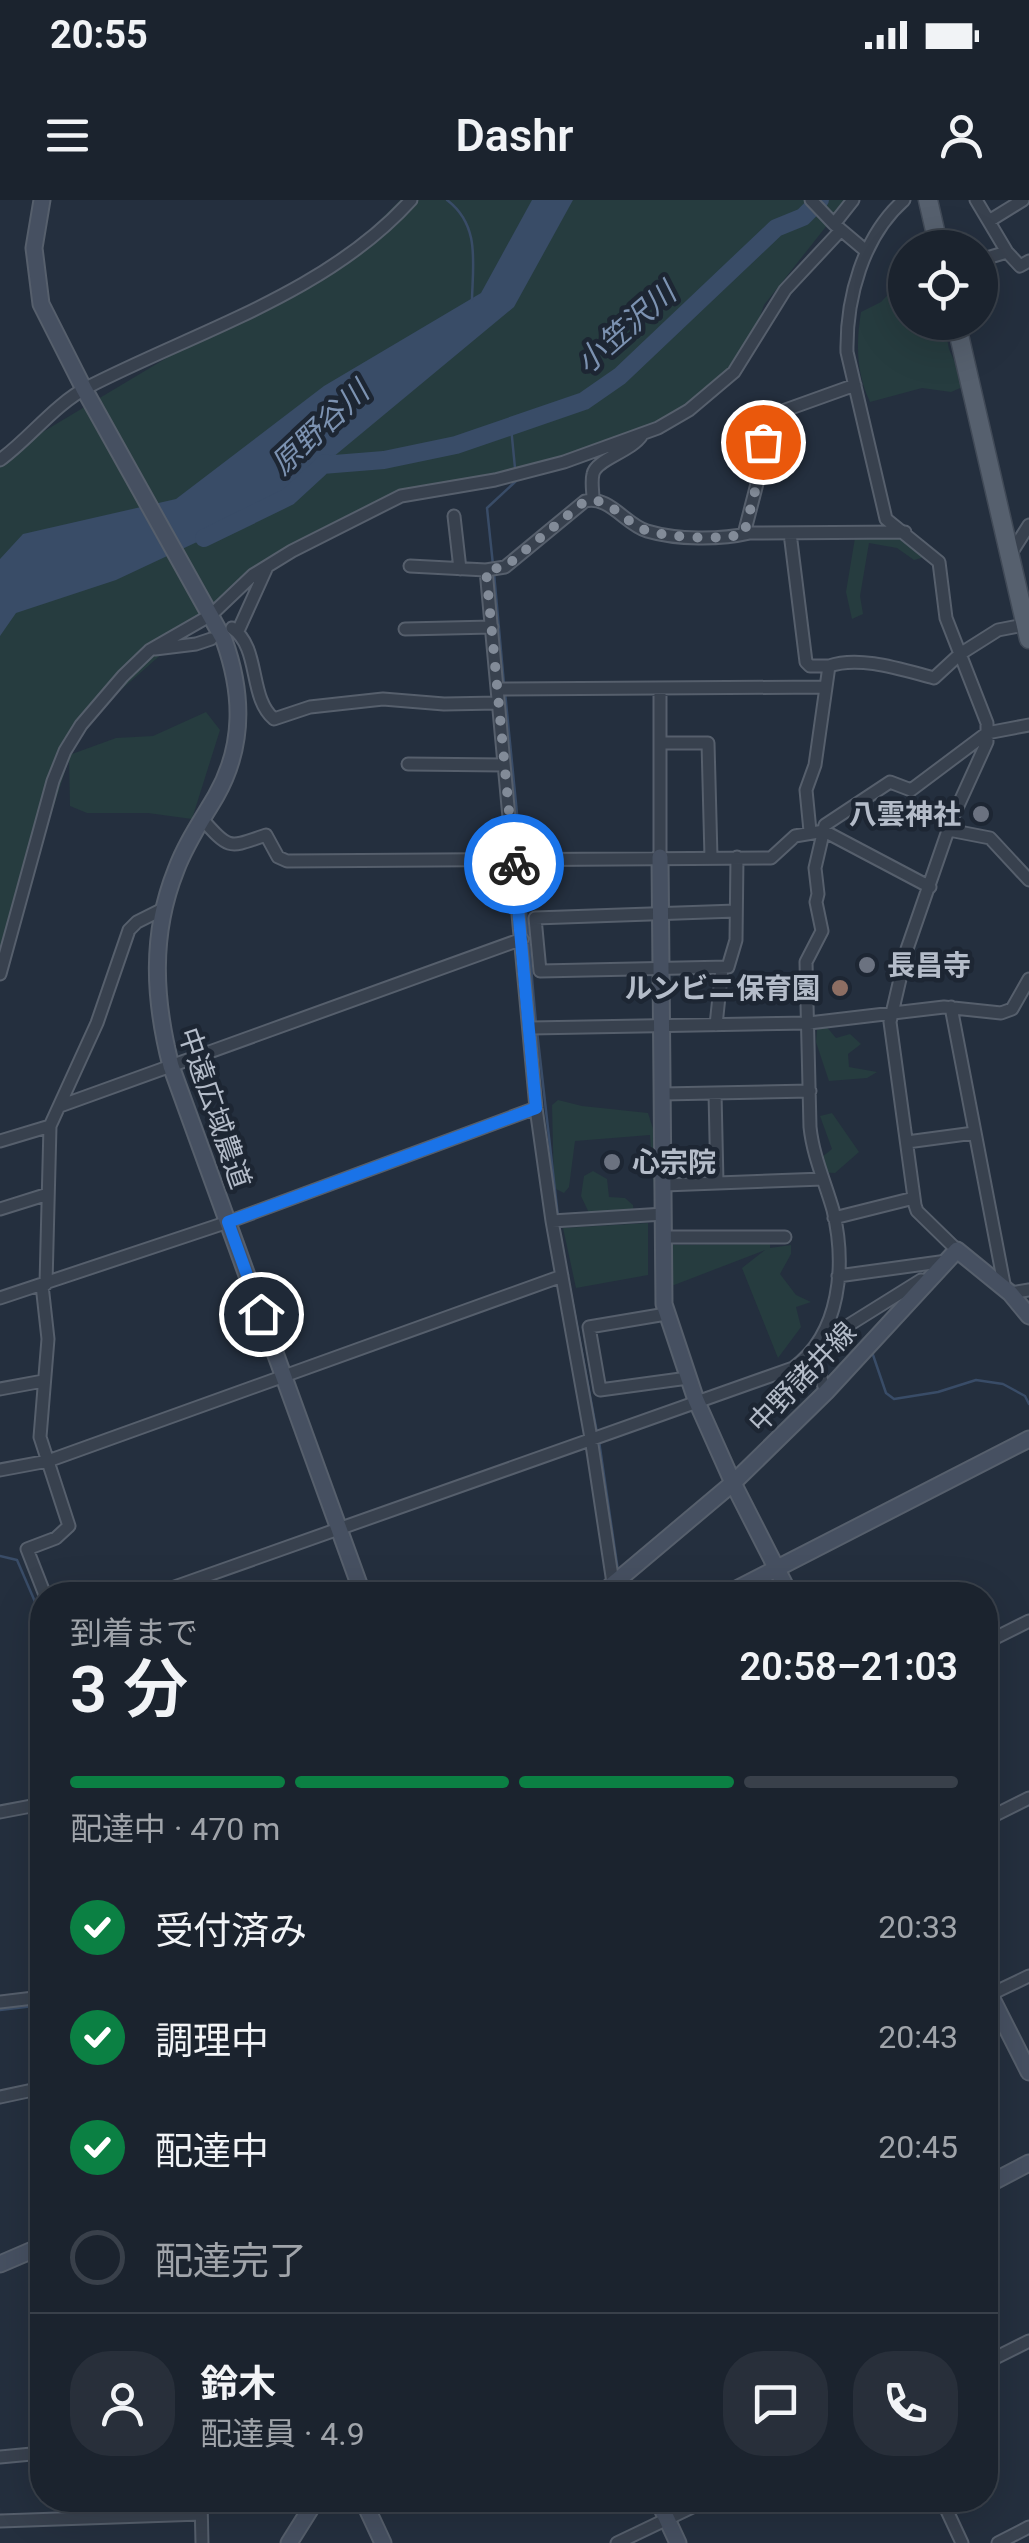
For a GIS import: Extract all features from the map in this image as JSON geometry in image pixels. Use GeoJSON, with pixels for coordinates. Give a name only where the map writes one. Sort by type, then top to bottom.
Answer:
{"type":"FeatureCollection","features":[{"type":"Feature","properties":{"kind":"main road"},"geometry":{"type":"LineString","coordinates":[[928,200],[935,230]]}},
{"type":"Feature","properties":{"kind":"main road"},"geometry":{"type":"LineString","coordinates":[[960,340],[1028,629]]}},
{"type":"Feature","properties":{"kind":"street","name":"中遠広域農道"},"geometry":{"type":"LineString","coordinates":[[42,200],[34,248],[37,287],[50,326],[208,609],[230,657],[240,705],[236,748],[184,850],[163,909],[156,982],[162,1030],[171,1066],[358,1582]]}},
{"type":"Feature","properties":{"kind":"street"},"geometry":{"type":"LineString","coordinates":[[0,460],[87,393],[220,328],[358,248],[411,200]]}},
{"type":"Feature","properties":{"kind":"street"},"geometry":{"type":"LineString","coordinates":[[811,200],[866,251]]}},
{"type":"Feature","properties":{"kind":"street"},"geometry":{"type":"LineString","coordinates":[[0,974],[39,828],[65,750],[102,698],[150,650],[254,575],[341,524],[401,496],[530,472],[643,434],[690,410],[734,372],[785,290],[837,227],[853,200]]}},
{"type":"Feature","properties":{"kind":"street"},"geometry":{"type":"LineString","coordinates":[[904,200],[881,225],[866,251],[847,334],[886,519],[939,562],[946,618],[986,724],[987,742],[949,830],[907,949],[890,1022],[918,1211],[952,1255],[1008,1291],[1029,1316]]}},
{"type":"Feature","properties":{"kind":"street"},"geometry":{"type":"LineString","coordinates":[[976,200],[1020,266],[1029,261]]}},
{"type":"Feature","properties":{"kind":"street"},"geometry":{"type":"LineString","coordinates":[[989,221],[1024,200]]}},
{"type":"Feature","properties":{"kind":"street"},"geometry":{"type":"LineString","coordinates":[[998,255],[1008,252]]}},
{"type":"Feature","properties":{"kind":"street"},"geometry":{"type":"LineString","coordinates":[[744,534],[761,468],[762,418],[856,384]]}},
{"type":"Feature","properties":{"kind":"street"},"geometry":{"type":"LineString","coordinates":[[593,499],[593,472],[598,465],[625,452],[643,434]]}},
{"type":"Feature","properties":{"kind":"street"},"geometry":{"type":"LineString","coordinates":[[410,566],[488,570],[505,567],[585,501],[593,499],[602,501],[635,527],[652,533],[730,538],[790,532],[905,532]]}},
{"type":"Feature","properties":{"kind":"street"},"geometry":{"type":"LineString","coordinates":[[454,516],[460,569]]}},
{"type":"Feature","properties":{"kind":"street"},"geometry":{"type":"LineString","coordinates":[[1010,555],[1029,525]]}},
{"type":"Feature","properties":{"kind":"street"},"geometry":{"type":"LineString","coordinates":[[790,532],[806,662],[810,666],[852,662],[934,678],[960,654],[998,630],[1028,629]]}},
{"type":"Feature","properties":{"kind":"street"},"geometry":{"type":"LineString","coordinates":[[267,568],[234,630],[255,671],[263,706],[274,719],[310,707],[383,699],[444,704],[498,696],[660,688],[826,687]]}},
{"type":"Feature","properties":{"kind":"street"},"geometry":{"type":"LineString","coordinates":[[488,570],[536,1108],[615,1582]]}},
{"type":"Feature","properties":{"kind":"street"},"geometry":{"type":"LineString","coordinates":[[405,629],[492,627]]}},
{"type":"Feature","properties":{"kind":"street"},"geometry":{"type":"LineString","coordinates":[[150,650],[210,639]]}},
{"type":"Feature","properties":{"kind":"street"},"geometry":{"type":"LineString","coordinates":[[826,1392],[814,1349],[835,1308],[838,1276],[834,1218],[812,1144],[806,962],[822,932],[816,902],[817,831],[806,790],[815,765],[829,666]]}},
{"type":"Feature","properties":{"kind":"street"},"geometry":{"type":"LineString","coordinates":[[660,688],[662,1279],[666,1314],[696,1400],[784,1582]]}},
{"type":"Feature","properties":{"kind":"street"},"geometry":{"type":"LineString","coordinates":[[202,819],[223,842],[234,846],[266,836],[278,857],[287,861],[771,858],[796,836],[817,831],[890,782],[911,790],[987,733],[1029,725]]}},
{"type":"Feature","properties":{"kind":"street"},"geometry":{"type":"LineString","coordinates":[[660,743],[708,743],[711,857]]}},
{"type":"Feature","properties":{"kind":"street"},"geometry":{"type":"LineString","coordinates":[[408,764],[504,765]]}},
{"type":"Feature","properties":{"kind":"street"},"geometry":{"type":"LineString","coordinates":[[949,830],[990,838],[1029,880]]}},
{"type":"Feature","properties":{"kind":"street"},"geometry":{"type":"LineString","coordinates":[[817,831],[930,887]]}},
{"type":"Feature","properties":{"kind":"street"},"geometry":{"type":"LineString","coordinates":[[736,912],[535,918],[540,971],[728,967],[733,957],[736,912],[737,857]]}},
{"type":"Feature","properties":{"kind":"street"},"geometry":{"type":"LineString","coordinates":[[40,1582],[28,1549],[65,1533],[69,1526],[40,1437],[48,1339],[44,1285],[50,1126],[96,1023],[129,930],[163,909]]}},
{"type":"Feature","properties":{"kind":"street"},"geometry":{"type":"LineString","coordinates":[[60,1106],[522,939]]}},
{"type":"Feature","properties":{"kind":"street"},"geometry":{"type":"LineString","coordinates":[[716,1025],[722,968]]}},
{"type":"Feature","properties":{"kind":"street"},"geometry":{"type":"LineString","coordinates":[[531,1028],[809,1023],[951,1007],[1007,1013],[1029,979]]}},
{"type":"Feature","properties":{"kind":"street"},"geometry":{"type":"LineString","coordinates":[[951,1007],[1008,1291]]}},
{"type":"Feature","properties":{"kind":"street"},"geometry":{"type":"LineString","coordinates":[[662,1094],[810,1090]]}},
{"type":"Feature","properties":{"kind":"street"},"geometry":{"type":"LineString","coordinates":[[716,1093],[717,1183]]}},
{"type":"Feature","properties":{"kind":"street"},"geometry":{"type":"LineString","coordinates":[[0,1298],[228,1222],[536,1108]]}},
{"type":"Feature","properties":{"kind":"street"},"geometry":{"type":"LineString","coordinates":[[0,1140],[50,1126]]}},
{"type":"Feature","properties":{"kind":"street"},"geometry":{"type":"LineString","coordinates":[[906,1142],[974,1133]]}},
{"type":"Feature","properties":{"kind":"street"},"geometry":{"type":"LineString","coordinates":[[664,1185],[823,1178]]}},
{"type":"Feature","properties":{"kind":"street"},"geometry":{"type":"LineString","coordinates":[[0,1208],[48,1194]]}},
{"type":"Feature","properties":{"kind":"street"},"geometry":{"type":"LineString","coordinates":[[834,1218],[914,1198]]}},
{"type":"Feature","properties":{"kind":"street"},"geometry":{"type":"LineString","coordinates":[[552,1221],[664,1214]]}},
{"type":"Feature","properties":{"kind":"street"},"geometry":{"type":"LineString","coordinates":[[663,1237],[784,1237]]}},
{"type":"Feature","properties":{"kind":"street"},"geometry":{"type":"LineString","coordinates":[[838,1276],[952,1255]]}},
{"type":"Feature","properties":{"kind":"street","name":"中野諸井線"},"geometry":{"type":"LineString","coordinates":[[621,1582],[733,1483],[826,1392],[952,1255]]}},
{"type":"Feature","properties":{"kind":"street"},"geometry":{"type":"LineString","coordinates":[[0,1470],[48,1461],[562,1276]]}},
{"type":"Feature","properties":{"kind":"street"},"geometry":{"type":"LineString","coordinates":[[188,1582],[793,1368],[814,1349],[921,1280],[929,1282]]}},
{"type":"Feature","properties":{"kind":"street"},"geometry":{"type":"LineString","coordinates":[[1008,1291],[1029,1290]]}},
{"type":"Feature","properties":{"kind":"street"},"geometry":{"type":"LineString","coordinates":[[666,1314],[589,1327],[600,1390],[688,1378]]}},
{"type":"Feature","properties":{"kind":"street"},"geometry":{"type":"LineString","coordinates":[[0,1388],[43,1381]]}},
{"type":"Feature","properties":{"kind":"street"},"geometry":{"type":"LineString","coordinates":[[749,1582],[1029,1439]]}},
{"type":"Feature","properties":{"kind":"street"},"geometry":{"type":"LineString","coordinates":[[998,1636],[1029,1621]]}},
{"type":"Feature","properties":{"kind":"street"},"geometry":{"type":"LineString","coordinates":[[998,1814],[1029,1798]]}},
{"type":"Feature","properties":{"kind":"street"},"geometry":{"type":"LineString","coordinates":[[0,1812],[30,1806]]}},
{"type":"Feature","properties":{"kind":"street"},"geometry":{"type":"LineString","coordinates":[[998,1988],[1029,1976]]}},
{"type":"Feature","properties":{"kind":"street"},"geometry":{"type":"LineString","coordinates":[[0,2002],[30,1998]]}},
{"type":"Feature","properties":{"kind":"street"},"geometry":{"type":"LineString","coordinates":[[998,2013],[1029,2072]]}},
{"type":"Feature","properties":{"kind":"street"},"geometry":{"type":"LineString","coordinates":[[0,2096],[30,2090]]}},
{"type":"Feature","properties":{"kind":"street"},"geometry":{"type":"LineString","coordinates":[[998,2179],[1029,2163]]}},
{"type":"Feature","properties":{"kind":"street"},"geometry":{"type":"LineString","coordinates":[[0,2264],[30,2251]]}},
{"type":"Feature","properties":{"kind":"street"},"geometry":{"type":"LineString","coordinates":[[998,2356],[1029,2341]]}},
{"type":"Feature","properties":{"kind":"street"},"geometry":{"type":"LineString","coordinates":[[0,2456],[30,2453]]}},
{"type":"Feature","properties":{"kind":"street"},"geometry":{"type":"LineString","coordinates":[[0,2521],[129,2512]]}},
{"type":"Feature","properties":{"kind":"street"},"geometry":{"type":"LineString","coordinates":[[201,2512],[202,2543]]}},
{"type":"Feature","properties":{"kind":"street"},"geometry":{"type":"LineString","coordinates":[[289,2543],[308,2512]]}},
{"type":"Feature","properties":{"kind":"street"},"geometry":{"type":"LineString","coordinates":[[368,2512],[383,2543]]}},
{"type":"Feature","properties":{"kind":"street"},"geometry":{"type":"LineString","coordinates":[[663,2512],[678,2543]]}},
{"type":"Feature","properties":{"kind":"street"},"geometry":{"type":"LineString","coordinates":[[617,2543],[683,2512]]}},
{"type":"Feature","properties":{"kind":"street"},"geometry":{"type":"LineString","coordinates":[[948,2512],[962,2543]]}},
{"type":"Feature","properties":{"kind":"street"},"geometry":{"type":"LineString","coordinates":[[998,2543],[1029,2528]]}},
{"type":"Feature","properties":{"kind":"green space"},"geometry":{"type":"Polygon","coordinates":[[[400,200],[847,200],[764,305],[749,347],[707,397],[643,433],[509,477],[434,488],[358,510],[264,564],[81,725],[72,754],[116,738],[153,736],[206,712],[220,730],[192,819],[148,813],[87,813],[70,806],[69,759],[0,973],[0,464],[16,448],[342,258],[400,200]]]}},
{"type":"Feature","properties":{"kind":"green space"},"geometry":{"type":"Polygon","coordinates":[[[888,295],[888,340],[947,340],[965,386],[951,392],[922,388],[870,402],[858,358],[858,335],[861,312],[888,295]]]}},
{"type":"Feature","properties":{"kind":"green space"},"geometry":{"type":"Polygon","coordinates":[[[898,537],[910,542],[925,557],[914,560],[897,548],[869,543],[860,596],[863,614],[852,619],[846,592],[855,538],[898,537]]]}},
{"type":"Feature","properties":{"kind":"green space"},"geometry":{"type":"Polygon","coordinates":[[[825,1025],[836,1038],[850,1034],[861,1044],[848,1054],[849,1067],[877,1072],[867,1078],[829,1081],[816,1042],[817,1030],[825,1025]]]}},
{"type":"Feature","properties":{"kind":"green space"},"geometry":{"type":"Polygon","coordinates":[[[558,1100],[648,1113],[655,1135],[659,1190],[654,1190],[650,1135],[575,1141],[569,1187],[564,1193],[554,1188],[552,1105],[558,1100]]]}},
{"type":"Feature","properties":{"kind":"green space"},"geometry":{"type":"Polygon","coordinates":[[[832,1113],[859,1152],[835,1173],[820,1172],[817,1161],[832,1149],[820,1116],[832,1113]]]}},
{"type":"Feature","properties":{"kind":"green space"},"geometry":{"type":"Polygon","coordinates":[[[593,1171],[607,1179],[609,1197],[625,1198],[633,1205],[634,1216],[589,1213],[581,1196],[584,1176],[593,1171]]]}},
{"type":"Feature","properties":{"kind":"green space"},"geometry":{"type":"Polygon","coordinates":[[[648,1223],[648,1275],[576,1288],[563,1228],[648,1223]]]}},
{"type":"Feature","properties":{"kind":"green space"},"geometry":{"type":"Polygon","coordinates":[[[770,1244],[770,1248],[791,1245],[791,1254],[780,1274],[796,1295],[811,1302],[796,1307],[801,1327],[778,1358],[742,1268],[765,1250],[669,1287],[669,1245],[770,1244]]]}},
{"type":"Feature","properties":{"kind":"water"},"geometry":{"type":"Polygon","coordinates":[[[532,200],[573,200],[514,307],[309,477],[246,519],[116,580],[16,613],[0,636],[0,559],[23,534],[176,499],[324,386],[481,293],[532,200]]]}},
{"type":"Feature","properties":{"kind":"waterway"},"geometry":{"type":"LineString","coordinates":[[447,200],[458,210],[470,233],[472,299]]}},
{"type":"Feature","properties":{"kind":"waterway","name":"小笠沢川"},"geometry":{"type":"LineString","coordinates":[[322,465],[384,460],[456,445],[584,401],[620,376],[776,228],[803,217],[820,200]]}},
{"type":"Feature","properties":{"kind":"waterway"},"geometry":{"type":"LineString","coordinates":[[511,427],[515,468]]}},
{"type":"Feature","properties":{"kind":"waterway","name":"原野谷川"},"geometry":{"type":"LineString","coordinates":[[204,538],[288,497],[325,463]]}},
{"type":"Feature","properties":{"kind":"waterway"},"geometry":{"type":"LineString","coordinates":[[493,565],[487,508],[516,481]]}},
{"type":"Feature","properties":{"kind":"waterway"},"geometry":{"type":"LineString","coordinates":[[494,573],[504,684]]}},
{"type":"Feature","properties":{"kind":"waterway"},"geometry":{"type":"LineString","coordinates":[[505,692],[521,854]]}},
{"type":"Feature","properties":{"kind":"waterway"},"geometry":{"type":"LineString","coordinates":[[522,867],[536,1023]]}},
{"type":"Feature","properties":{"kind":"waterway"},"geometry":{"type":"LineString","coordinates":[[537,1031],[558,1217]]}},
{"type":"Feature","properties":{"kind":"waterway"},"geometry":{"type":"LineString","coordinates":[[558,1225],[597,1433]]}},
{"type":"Feature","properties":{"kind":"waterway"},"geometry":{"type":"LineString","coordinates":[[872,1352],[886,1393],[894,1399],[938,1392],[976,1380],[1003,1384],[1025,1396],[1029,1404]]}},
{"type":"Feature","properties":{"kind":"waterway"},"geometry":{"type":"LineString","coordinates":[[599,1441],[618,1571]]}},
{"type":"Feature","properties":{"kind":"waterway"},"geometry":{"type":"LineString","coordinates":[[0,1556],[17,1560],[30,1590]]}},
{"type":"Feature","properties":{"kind":"waterway"},"geometry":{"type":"LineString","coordinates":[[0,2010],[30,2006]]}},
{"type":"Feature","properties":{"kind":"waterway"},"geometry":{"type":"LineString","coordinates":[[959,2524],[968,2543]]}},
{"type":"Feature","properties":{"kind":"way so far"},"geometry":{"type":"LineString","coordinates":[[514,864],[486,570],[505,567],[585,501],[593,499],[602,501],[635,527],[652,533],[730,538],[744,534],[761,468],[763,442]]}},
{"type":"Feature","properties":{"kind":"place","name":"八雲神社"},"geometry":{"type":"Point","coordinates":[981,814]}},
{"type":"Feature","properties":{"kind":"place","name":"長昌寺"},"geometry":{"type":"Point","coordinates":[867,965]}},
{"type":"Feature","properties":{"kind":"place","name":"ルンビニ保育園"},"geometry":{"type":"Point","coordinates":[840,988]}},
{"type":"Feature","properties":{"kind":"place","name":"心宗院"},"geometry":{"type":"Point","coordinates":[612,1162]}},
{"type":"Feature","properties":{"kind":"route"},"geometry":{"type":"LineString","coordinates":[[261,1314],[228,1222],[536,1108],[514,864]]}}]}
